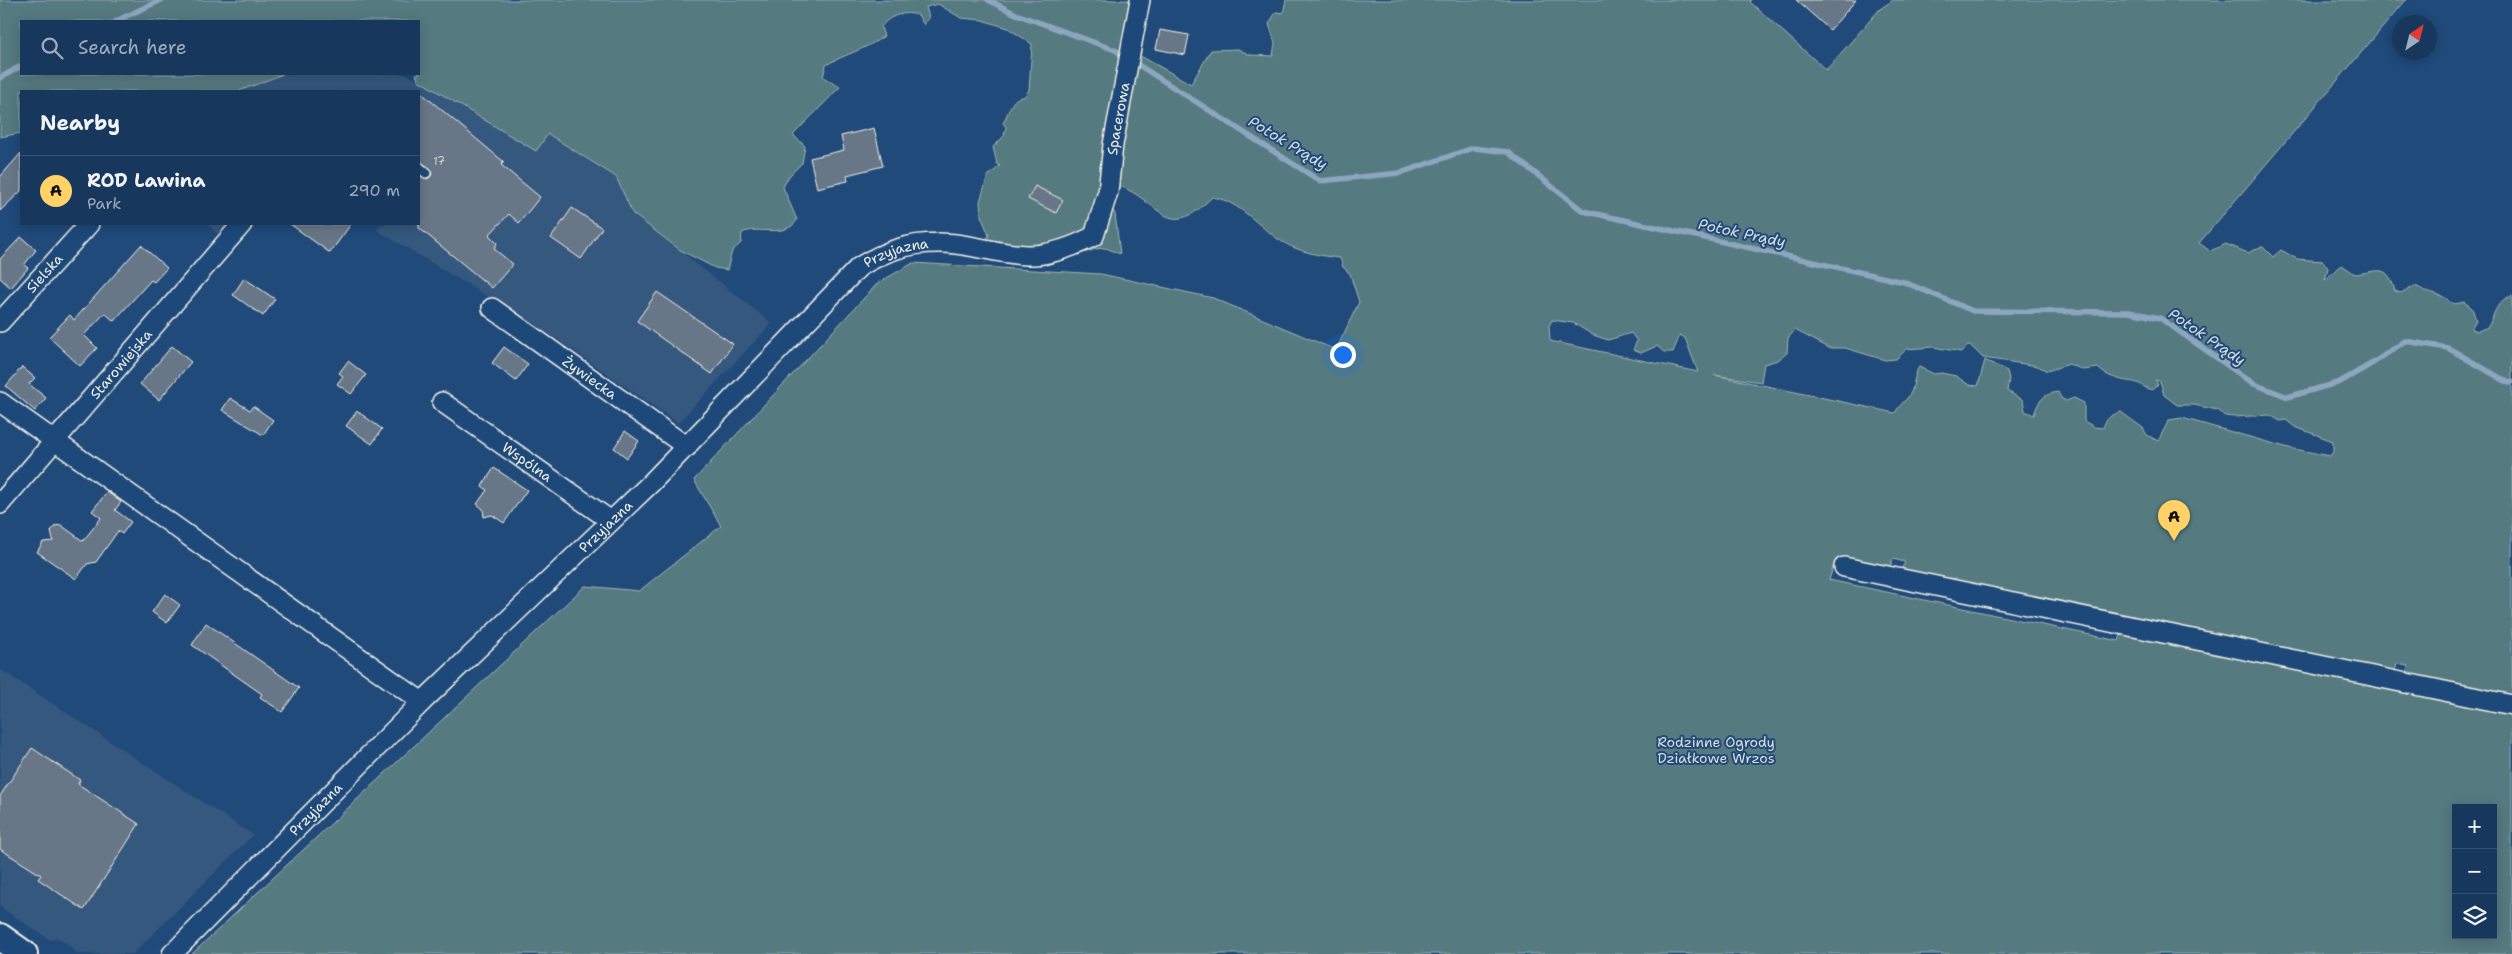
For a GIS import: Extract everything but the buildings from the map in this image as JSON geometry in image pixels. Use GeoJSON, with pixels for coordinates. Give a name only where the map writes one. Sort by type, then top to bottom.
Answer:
{"type":"FeatureCollection","features":[{"type":"Feature","properties":{"kind":"main road"},"geometry":{"type":"LineString","coordinates":[[0,937],[24,954]]}},
{"type":"Feature","properties":{"kind":"street","name":"Spacerowa"},"geometry":{"type":"LineString","coordinates":[[1094,236],[1108,192],[1113,145],[1140,0]]}},
{"type":"Feature","properties":{"kind":"street","name":"Sielska"},"geometry":{"type":"LineString","coordinates":[[0,322],[88,225]]}},
{"type":"Feature","properties":{"kind":"street","name":"Starowiejska"},"geometry":{"type":"LineString","coordinates":[[0,504],[241,225]]}},
{"type":"Feature","properties":{"kind":"street","name":"Przyjazna"},"geometry":{"type":"LineString","coordinates":[[172,954],[422,702],[687,447],[859,266],[882,253],[907,246],[940,243],[998,253],[1034,255],[1067,249],[1094,236]]}},
{"type":"Feature","properties":{"kind":"street","name":"Żywiecka"},"geometry":{"type":"LineString","coordinates":[[492,308],[687,447]]}},
{"type":"Feature","properties":{"kind":"street"},"geometry":{"type":"LineString","coordinates":[[0,402],[422,702]]}},
{"type":"Feature","properties":{"kind":"street","name":"Wspólna"},"geometry":{"type":"LineString","coordinates":[[442,402],[611,521]]}},
{"type":"Feature","properties":{"kind":"street"},"geometry":{"type":"LineString","coordinates":[[1844,567],[2512,705]]}},
{"type":"Feature","properties":{"kind":"shaded area"},"geometry":{"type":"Polygon","coordinates":[[[280,75],[409,75],[535,150],[548,134],[616,178],[633,214],[772,323],[678,423],[509,306],[490,298],[377,230],[380,225],[420,225],[420,90],[242,90],[280,75]]]}},
{"type":"Feature","properties":{"kind":"shaded area"},"geometry":{"type":"Polygon","coordinates":[[[208,225],[226,225],[218,234],[208,225]]]}},
{"type":"Feature","properties":{"kind":"shaded area"},"geometry":{"type":"Polygon","coordinates":[[[0,669],[253,835],[133,954],[76,954],[75,950],[58,938],[50,940],[0,907],[0,669]]]}},
{"type":"Feature","properties":{"kind":"green space","name":"Rodzinne Ogrody Działkowe Wrzos"},"geometry":{"type":"Polygon","coordinates":[[[0,0],[1134,0],[1135,53],[1191,84],[1211,50],[1238,49],[1250,55],[1273,56],[1275,43],[1269,24],[1276,12],[1283,13],[1286,0],[1752,0],[1750,2],[1826,70],[1880,9],[1893,0],[2406,0],[2199,243],[2210,251],[2226,244],[2248,253],[2262,246],[2273,257],[2281,250],[2297,259],[2323,261],[2328,268],[2325,280],[2342,265],[2355,274],[2376,271],[2385,272],[2389,276],[2395,291],[2401,293],[2416,286],[2443,297],[2454,304],[2464,302],[2472,308],[2476,320],[2471,329],[2478,331],[2488,327],[2499,304],[2512,296],[2512,697],[2406,676],[2408,666],[2397,664],[2394,674],[1899,574],[1905,562],[1893,559],[1888,570],[1835,561],[1829,580],[2119,641],[2121,635],[2512,715],[2512,954],[192,954],[585,586],[639,591],[721,526],[694,480],[878,283],[913,263],[1101,274],[1213,298],[1336,350],[1359,302],[1350,274],[1343,267],[1340,258],[1310,253],[1288,245],[1240,209],[1222,199],[1212,197],[1197,210],[1185,217],[1174,218],[1165,215],[1122,187],[1110,204],[1115,214],[1120,254],[1106,248],[1096,249],[1047,265],[983,258],[985,241],[989,235],[981,216],[980,201],[988,176],[1000,166],[997,164],[993,147],[1004,136],[1006,127],[1003,123],[1013,102],[1020,97],[1024,97],[1029,90],[1032,44],[1008,28],[982,20],[961,18],[938,4],[926,7],[929,17],[924,25],[918,15],[903,14],[893,17],[881,27],[884,36],[826,65],[823,77],[840,87],[793,135],[805,146],[802,163],[789,176],[783,187],[797,220],[786,229],[755,230],[742,233],[741,243],[732,251],[727,270],[715,268],[680,250],[633,214],[616,177],[548,134],[536,151],[418,80],[416,75],[420,75],[420,20],[20,20],[20,75],[280,75],[242,90],[20,90],[20,133],[0,137],[0,0]],[[1552,320],[1549,326],[1550,341],[1698,372],[1685,338],[1680,335],[1673,352],[1664,352],[1657,346],[1641,353],[1633,350],[1637,341],[1631,333],[1608,340],[1593,335],[1573,323],[1552,320]],[[1795,330],[1788,338],[1787,353],[1778,360],[1764,364],[1761,382],[1714,375],[1895,413],[1910,394],[1919,367],[1934,374],[1941,373],[1956,376],[1969,385],[1978,386],[1985,360],[2007,371],[2009,379],[2007,391],[2023,400],[2025,411],[2034,415],[2037,406],[2045,396],[2058,392],[2061,398],[2066,401],[2074,398],[2084,403],[2084,421],[2094,427],[2103,428],[2109,417],[2121,412],[2143,428],[2147,435],[2158,441],[2169,420],[2182,418],[2289,448],[2330,456],[2333,452],[2333,441],[2295,427],[2286,420],[2280,421],[2270,415],[2225,416],[2217,410],[2194,405],[2177,405],[2164,395],[2160,381],[2155,380],[2158,384],[2152,390],[2136,383],[2110,376],[2098,368],[2083,370],[2069,364],[2047,371],[2038,366],[1983,358],[1972,347],[1968,346],[1961,352],[1933,347],[1907,349],[1896,359],[1885,360],[1845,348],[1829,348],[1795,330]]]}},
{"type":"Feature","properties":{"kind":"waterway","name":"Potok Prądy"},"geometry":{"type":"LineString","coordinates":[[118,20],[161,0]]}},
{"type":"Feature","properties":{"kind":"waterway","name":"Potok Prądy"},"geometry":{"type":"LineString","coordinates":[[988,0],[1016,14],[1115,50],[1320,181],[1400,173],[1473,148],[1508,152],[1583,211],[1904,282],[1973,311],[2129,312],[2160,318],[2254,384],[2288,397],[2340,382],[2373,363],[2405,341],[2448,348],[2509,383],[2512,382]]}},
{"type":"Feature","properties":{"kind":"waterway","name":"Potok Prądy"},"geometry":{"type":"LineString","coordinates":[[0,78],[20,67]]}},
{"type":"Feature","properties":{"kind":"place","name":"ROD Lawina"},"geometry":{"type":"Point","coordinates":[2174,541]}}]}
